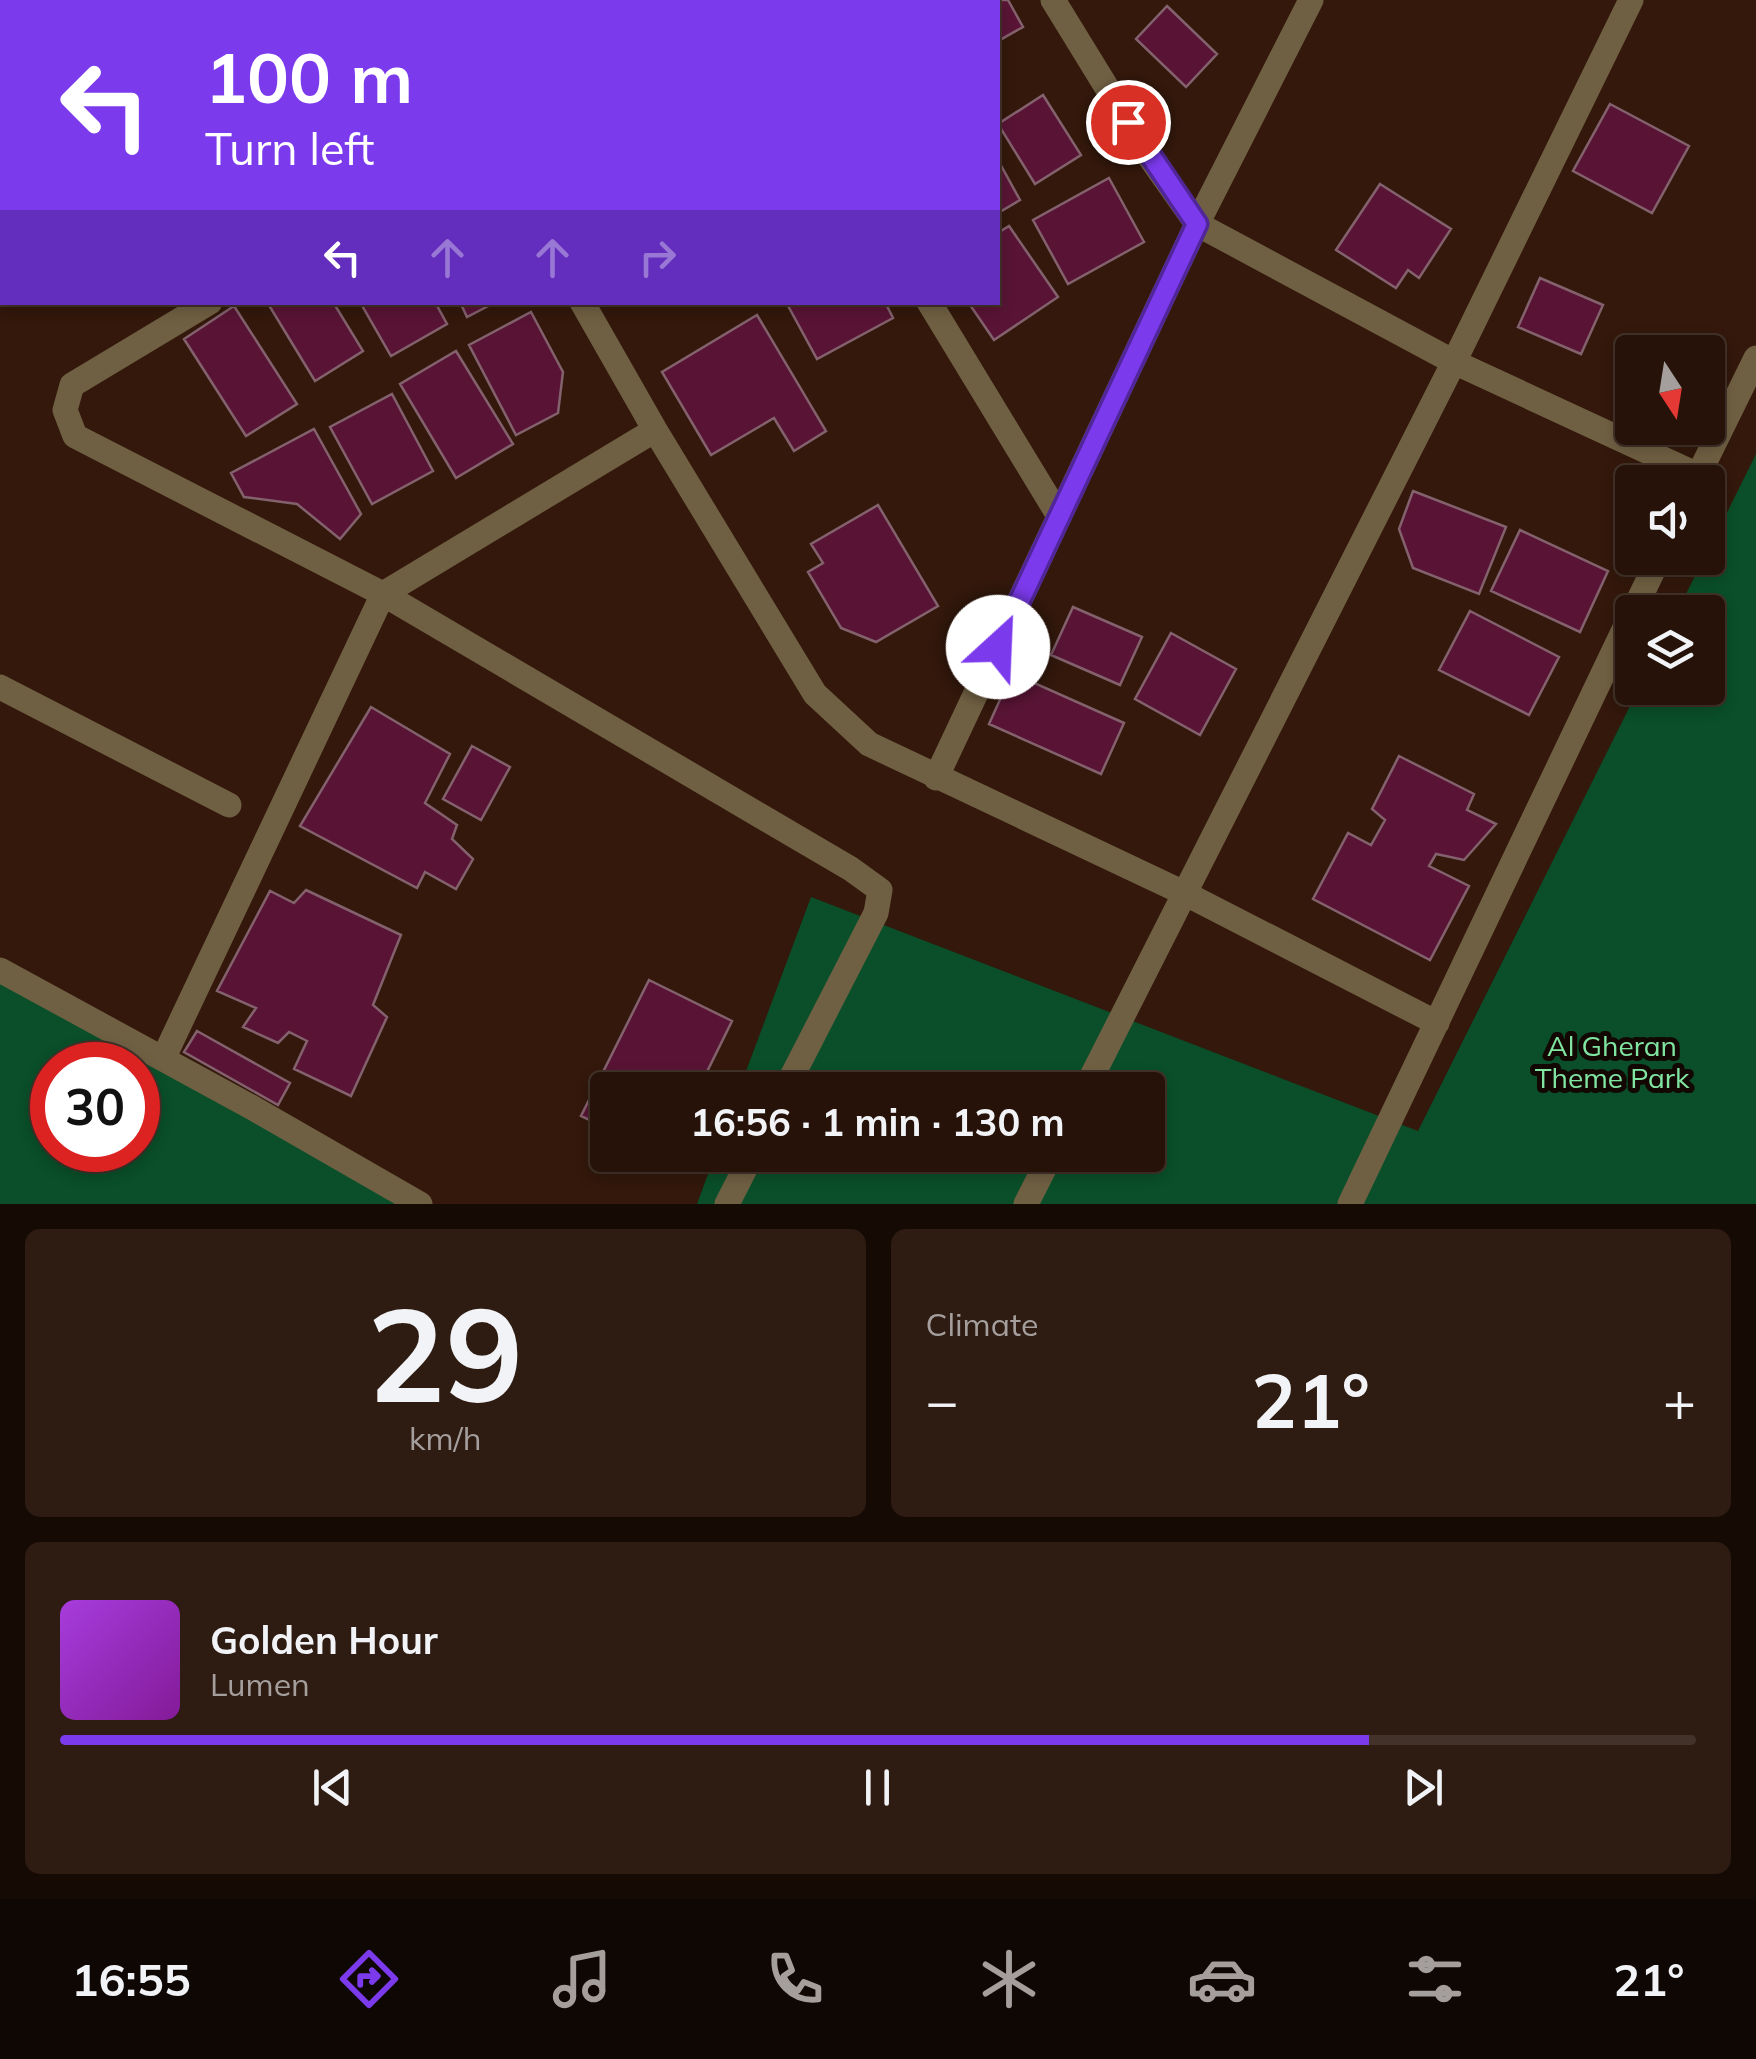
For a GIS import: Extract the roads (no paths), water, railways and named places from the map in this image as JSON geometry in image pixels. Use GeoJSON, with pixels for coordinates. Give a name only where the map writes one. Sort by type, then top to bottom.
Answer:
{"type":"FeatureCollection","features":[{"type":"Feature","properties":{"kind":"street"},"geometry":{"type":"LineString","coordinates":[[1054,0],[1147,153],[1197,224],[1454,362],[1667,465]]}},
{"type":"Feature","properties":{"kind":"street"},"geometry":{"type":"LineString","coordinates":[[936,778],[1197,224],[1311,0]]}},
{"type":"Feature","properties":{"kind":"street"},"geometry":{"type":"LineString","coordinates":[[1094,1072],[1454,362],[1631,0]]}},
{"type":"Feature","properties":{"kind":"street"},"geometry":{"type":"LineString","coordinates":[[205,305],[72,385],[64,410],[76,436],[384,594],[851,868],[880,890],[876,913],[794,1072]]}},
{"type":"Feature","properties":{"kind":"street"},"geometry":{"type":"LineString","coordinates":[[584,305],[815,694],[869,744],[1186,894],[1437,1024]]}},
{"type":"Feature","properties":{"kind":"street"},"geometry":{"type":"LineString","coordinates":[[932,305],[1059,516]]}},
{"type":"Feature","properties":{"kind":"street"},"geometry":{"type":"LineString","coordinates":[[1703,465],[1756,358]]}},
{"type":"Feature","properties":{"kind":"street"},"geometry":{"type":"LineString","coordinates":[[163,1058],[384,594],[655,430]]}},
{"type":"Feature","properties":{"kind":"street"},"geometry":{"type":"LineString","coordinates":[[1350,1204],[1615,651]]}},
{"type":"Feature","properties":{"kind":"street"},"geometry":{"type":"LineString","coordinates":[[0,687],[230,805]]}},
{"type":"Feature","properties":{"kind":"street"},"geometry":{"type":"LineString","coordinates":[[0,970],[420,1204]]}},
{"type":"Feature","properties":{"kind":"street"},"geometry":{"type":"LineString","coordinates":[[727,1204],[743,1172]]}},
{"type":"Feature","properties":{"kind":"street"},"geometry":{"type":"LineString","coordinates":[[1026,1204],[1042,1172]]}},
{"type":"Feature","properties":{"kind":"park label","name":"Al Gheran Theme Park"},"geometry":{"type":"Point","coordinates":[1612,1061]}}]}
